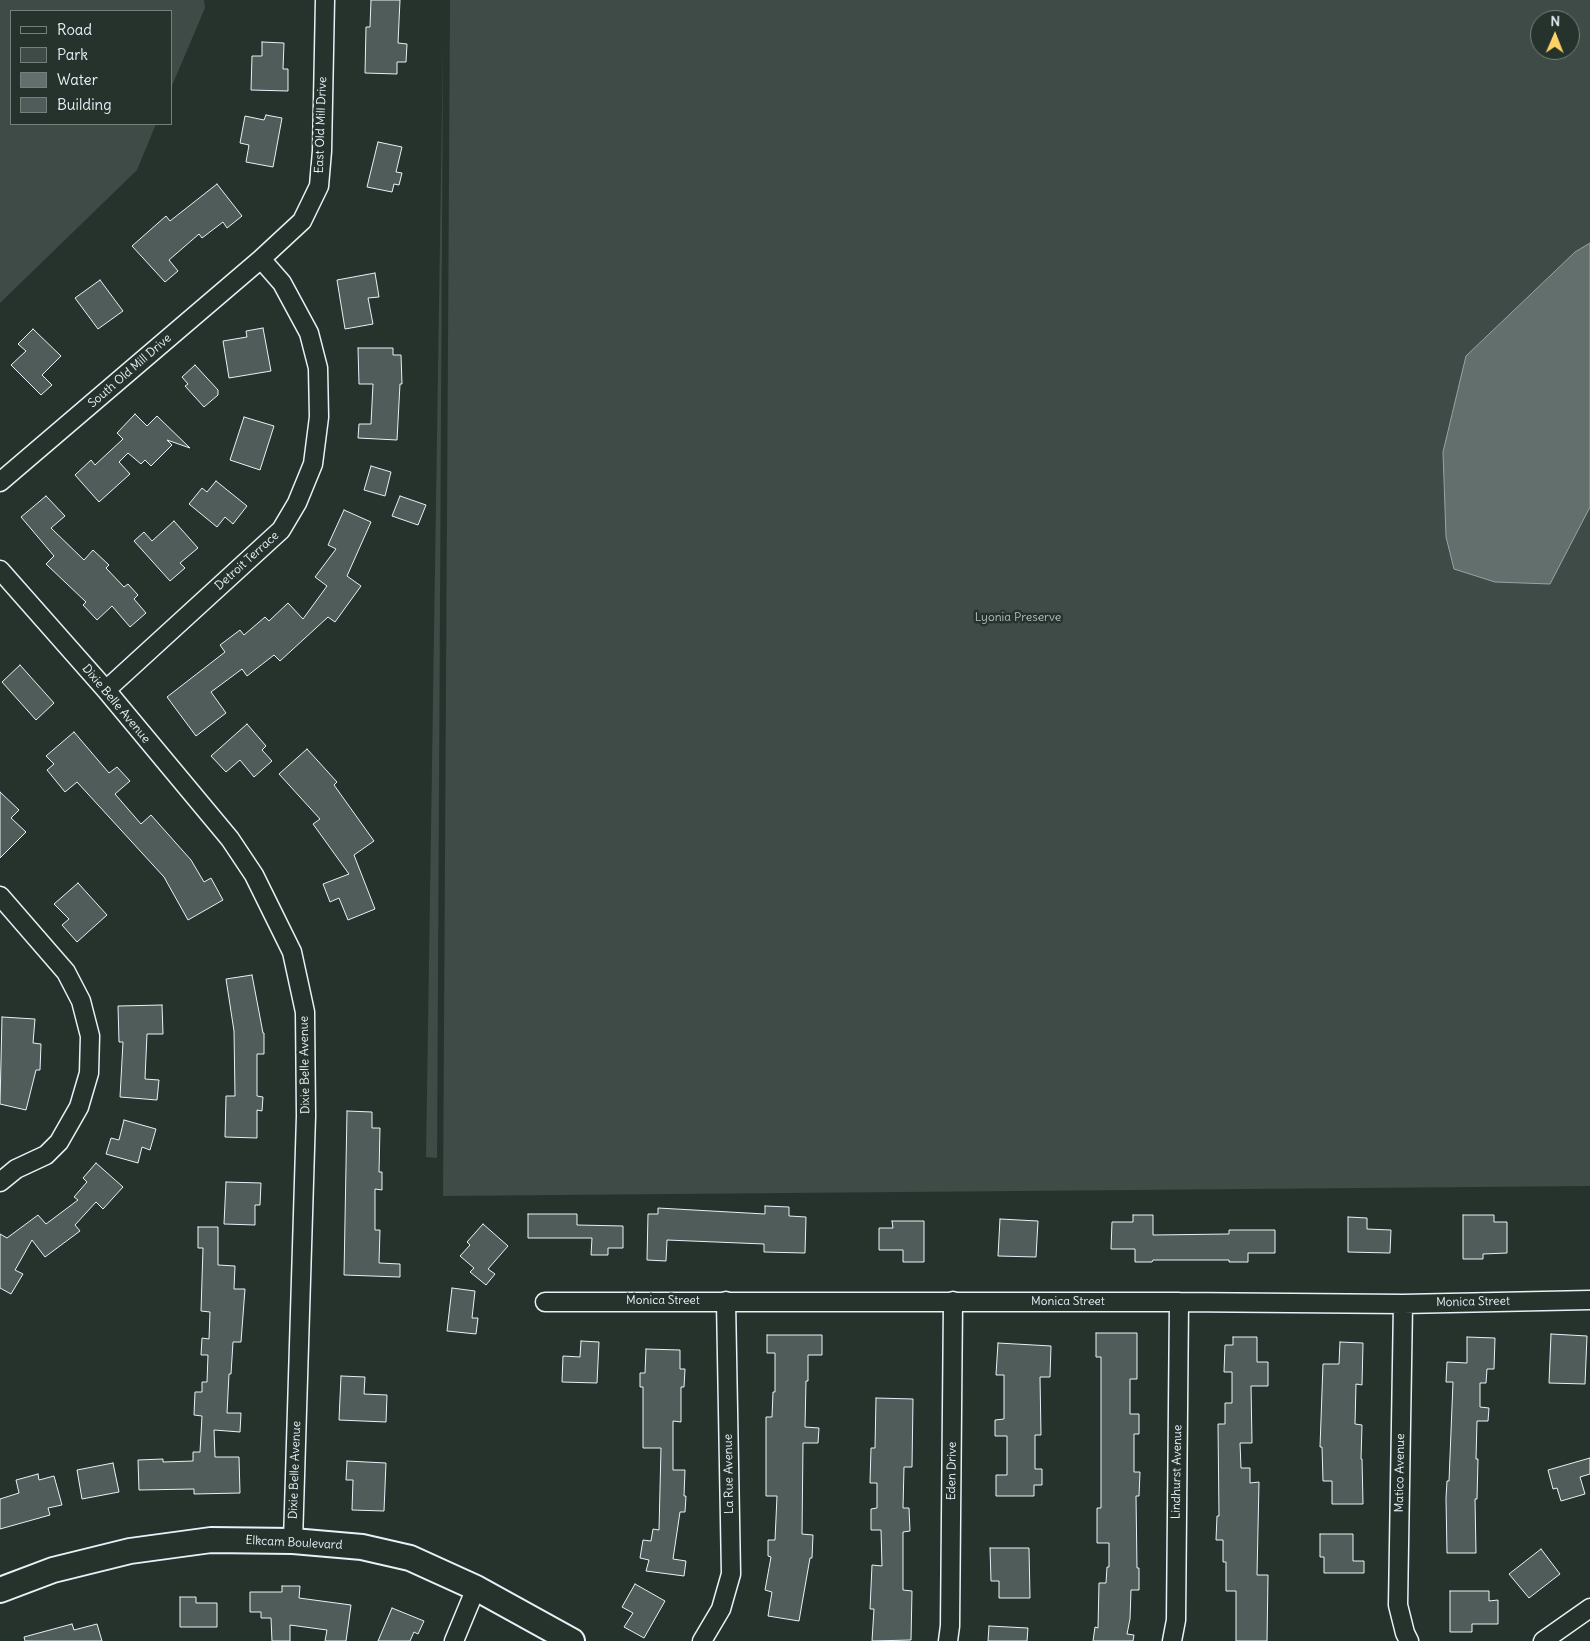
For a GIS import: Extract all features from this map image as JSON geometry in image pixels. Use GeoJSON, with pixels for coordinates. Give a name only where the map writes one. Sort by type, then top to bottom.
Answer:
{"type":"FeatureCollection","features":[{"type":"Feature","properties":{"kind":"street","name":"East Old Mill Drive"},"geometry":{"type":"LineString","coordinates":[[261,259],[302,221],[319,186],[322,151],[325,0]]}},
{"type":"Feature","properties":{"kind":"street","name":"South Old Mill Drive"},"geometry":{"type":"LineString","coordinates":[[0,482],[261,259]]}},
{"type":"Feature","properties":{"kind":"street","name":"Detroit Terrace"},"geometry":{"type":"LineString","coordinates":[[106,690],[281,530],[297,502],[313,464],[319,417],[318,368],[304,325],[282,283],[261,259]]}},
{"type":"Feature","properties":{"kind":"street","name":"Dixie Belle Avenue"},"geometry":{"type":"LineString","coordinates":[[0,570],[106,690],[230,838],[254,875],[292,952],[305,1012],[306,1116],[293,1541]]}},
{"type":"Feature","properties":{"kind":"street"},"geometry":{"type":"LineString","coordinates":[[0,896],[66,972],[81,1001],[90,1036],[89,1073],[79,1107],[59,1142],[46,1155],[16,1169],[0,1182]]}},
{"type":"Feature","properties":{"kind":"street","name":"Monica Street"},"geometry":{"type":"LineString","coordinates":[[545,1302],[1403,1304],[1590,1300]]}},
{"type":"Feature","properties":{"kind":"street","name":"La Rue Avenue"},"geometry":{"type":"LineString","coordinates":[[702,1641],[721,1609],[731,1574],[726,1301]]}},
{"type":"Feature","properties":{"kind":"street","name":"Eden Drive"},"geometry":{"type":"LineString","coordinates":[[948,1641],[950,1626],[954,1302]]}},
{"type":"Feature","properties":{"kind":"street","name":"Lindhurst Avenue"},"geometry":{"type":"LineString","coordinates":[[1172,1641],[1176,1620],[1179,1302]]}},
{"type":"Feature","properties":{"kind":"street","name":"Matico Avenue"},"geometry":{"type":"LineString","coordinates":[[1403,1304],[1398,1605],[1405,1632],[1410,1641]]}},
{"type":"Feature","properties":{"kind":"street","name":"Elkcam Boulevard"},"geometry":{"type":"LineString","coordinates":[[0,1590],[54,1570],[130,1551],[211,1540],[293,1541],[362,1547],[410,1558],[476,1588],[572,1641]]}},
{"type":"Feature","properties":{"kind":"street"},"geometry":{"type":"LineString","coordinates":[[454,1641],[476,1588]]}},
{"type":"Feature","properties":{"kind":"street"},"geometry":{"type":"LineString","coordinates":[[1543,1641],[1590,1608]]}},
{"type":"Feature","properties":{"kind":"green space"},"geometry":{"type":"Polygon","coordinates":[[[0,0],[204,0],[205,8],[172,86],[172,10],[10,10],[10,125],[156,125],[137,170],[0,303],[0,0]]]}},
{"type":"Feature","properties":{"kind":"green space","name":"Lyonia Preserve"},"geometry":{"type":"Polygon","coordinates":[[[450,0],[1590,0],[1590,1186],[443,1196],[450,0]]]}},
{"type":"Feature","properties":{"kind":"green space"},"geometry":{"type":"Polygon","coordinates":[[[443,44],[437,1158],[426,1157],[443,44]]]}},
{"type":"Feature","properties":{"kind":"water"},"geometry":{"type":"Polygon","coordinates":[[[1590,243],[1590,507],[1550,584],[1495,582],[1454,569],[1446,537],[1443,452],[1466,356],[1575,252],[1590,243]]]}},
{"type":"Feature","properties":{"kind":"building"},"geometry":{"type":"Polygon","coordinates":[[[371,0],[400,0],[398,43],[407,44],[406,62],[397,62],[397,74],[365,73],[366,27],[370,27],[371,0]]]}},
{"type":"Feature","properties":{"kind":"building"},"geometry":{"type":"Polygon","coordinates":[[[262,42],[284,43],[283,69],[288,69],[288,91],[251,90],[252,56],[262,56],[262,42]]]}},
{"type":"Feature","properties":{"kind":"building"},"geometry":{"type":"Polygon","coordinates":[[[266,115],[282,118],[273,167],[246,162],[249,145],[240,143],[245,116],[264,120],[266,115]]]}},
{"type":"Feature","properties":{"kind":"building"},"geometry":{"type":"Polygon","coordinates":[[[378,142],[402,147],[396,172],[402,173],[399,185],[394,184],[392,192],[367,187],[378,142]]]}},
{"type":"Feature","properties":{"kind":"building"},"geometry":{"type":"Polygon","coordinates":[[[217,184],[242,216],[227,228],[223,222],[202,238],[199,234],[169,260],[178,271],[165,282],[132,246],[166,216],[170,221],[217,184]]]}},
{"type":"Feature","properties":{"kind":"building"},"geometry":{"type":"Polygon","coordinates":[[[375,273],[379,297],[368,298],[373,324],[345,329],[337,280],[375,273]]]}},
{"type":"Feature","properties":{"kind":"building"},"geometry":{"type":"Polygon","coordinates":[[[100,280],[123,311],[98,329],[75,298],[100,280]]]}},
{"type":"Feature","properties":{"kind":"building"},"geometry":{"type":"Polygon","coordinates":[[[263,328],[271,371],[229,378],[223,341],[247,337],[246,331],[263,328]]]}},
{"type":"Feature","properties":{"kind":"building"},"geometry":{"type":"Polygon","coordinates":[[[33,329],[61,356],[42,375],[52,385],[41,395],[11,365],[26,351],[18,344],[33,329]]]}},
{"type":"Feature","properties":{"kind":"building"},"geometry":{"type":"Polygon","coordinates":[[[358,348],[393,348],[393,355],[401,355],[402,384],[400,384],[397,440],[358,438],[359,424],[371,424],[373,384],[359,384],[358,348]]]}},
{"type":"Feature","properties":{"kind":"building"},"geometry":{"type":"Polygon","coordinates":[[[195,365],[218,390],[218,395],[204,407],[185,386],[188,384],[182,377],[195,365]]]}},
{"type":"Feature","properties":{"kind":"building"},"geometry":{"type":"Polygon","coordinates":[[[135,414],[147,426],[157,416],[190,448],[167,440],[172,445],[151,466],[145,460],[141,464],[128,453],[119,462],[130,474],[99,502],[75,475],[91,460],[95,465],[123,439],[117,433],[135,414]]]}},
{"type":"Feature","properties":{"kind":"building"},"geometry":{"type":"Polygon","coordinates":[[[244,417],[274,426],[260,470],[230,460],[244,417]]]}},
{"type":"Feature","properties":{"kind":"building"},"geometry":{"type":"Polygon","coordinates":[[[371,466],[391,472],[385,496],[364,490],[371,466]]]}},
{"type":"Feature","properties":{"kind":"building"},"geometry":{"type":"Polygon","coordinates":[[[216,481],[247,506],[233,524],[225,517],[217,527],[189,504],[202,488],[207,492],[216,481]]]}},
{"type":"Feature","properties":{"kind":"building"},"geometry":{"type":"Polygon","coordinates":[[[46,496],[65,516],[51,528],[84,560],[93,550],[109,565],[106,568],[124,587],[128,584],[138,595],[134,599],[146,613],[130,627],[112,606],[97,620],[83,605],[86,602],[46,564],[54,556],[21,517],[46,496]]]}},
{"type":"Feature","properties":{"kind":"building"},"geometry":{"type":"Polygon","coordinates":[[[400,496],[426,505],[418,525],[392,516],[400,496]]]}},
{"type":"Feature","properties":{"kind":"building"},"geometry":{"type":"Polygon","coordinates":[[[344,510],[371,522],[347,576],[361,586],[335,622],[328,617],[280,661],[274,655],[247,676],[242,669],[211,692],[226,713],[196,736],[167,697],[225,652],[220,645],[240,630],[244,635],[265,617],[269,621],[288,603],[303,619],[327,586],[315,577],[336,549],[328,545],[344,510]]]}},
{"type":"Feature","properties":{"kind":"building"},"geometry":{"type":"Polygon","coordinates":[[[174,521],[198,548],[180,563],[185,568],[170,581],[134,541],[144,532],[152,541],[174,521]]]}},
{"type":"Feature","properties":{"kind":"building"},"geometry":{"type":"Polygon","coordinates":[[[20,665],[54,703],[36,720],[2,682],[20,665]]]}},
{"type":"Feature","properties":{"kind":"building"},"geometry":{"type":"Polygon","coordinates":[[[247,724],[266,746],[262,750],[272,761],[254,777],[240,760],[226,772],[211,756],[247,724]]]}},
{"type":"Feature","properties":{"kind":"building"},"geometry":{"type":"Polygon","coordinates":[[[74,732],[109,773],[117,767],[130,781],[115,794],[141,824],[151,815],[191,860],[204,882],[211,878],[223,900],[188,920],[164,877],[77,782],[65,792],[47,770],[54,764],[46,756],[74,732]]]}},
{"type":"Feature","properties":{"kind":"building"},"geometry":{"type":"Polygon","coordinates":[[[307,749],[337,782],[334,785],[374,841],[354,855],[375,909],[348,920],[339,898],[330,902],[323,884],[349,874],[313,824],[320,819],[279,774],[307,749]]]}},
{"type":"Feature","properties":{"kind":"building"},"geometry":{"type":"Polygon","coordinates":[[[0,792],[19,810],[11,818],[26,832],[0,858],[0,792]]]}},
{"type":"Feature","properties":{"kind":"building"},"geometry":{"type":"Polygon","coordinates":[[[78,883],[107,915],[77,942],[62,925],[69,919],[54,904],[78,883]]]}},
{"type":"Feature","properties":{"kind":"building"},"geometry":{"type":"Polygon","coordinates":[[[252,975],[264,1033],[264,1054],[257,1054],[257,1096],[263,1097],[262,1111],[257,1110],[257,1138],[225,1137],[226,1096],[235,1096],[234,1031],[226,979],[252,975]]]}},
{"type":"Feature","properties":{"kind":"building"},"geometry":{"type":"Polygon","coordinates":[[[162,1005],[163,1034],[147,1034],[145,1079],[159,1080],[157,1100],[120,1097],[123,1042],[119,1042],[118,1006],[162,1005]]]}},
{"type":"Feature","properties":{"kind":"building"},"geometry":{"type":"Polygon","coordinates":[[[2,1017],[35,1019],[33,1043],[41,1044],[40,1070],[36,1070],[26,1110],[0,1104],[2,1017]]]}},
{"type":"Feature","properties":{"kind":"building"},"geometry":{"type":"Polygon","coordinates":[[[347,1111],[372,1112],[372,1128],[380,1128],[379,1172],[382,1172],[382,1190],[375,1189],[375,1230],[380,1230],[379,1263],[400,1264],[400,1277],[344,1275],[347,1111]]]}},
{"type":"Feature","properties":{"kind":"building"},"geometry":{"type":"Polygon","coordinates":[[[124,1120],[156,1129],[150,1150],[142,1147],[138,1163],[106,1154],[111,1138],[119,1140],[124,1120]]]}},
{"type":"Feature","properties":{"kind":"building"},"geometry":{"type":"Polygon","coordinates":[[[96,1163],[123,1187],[103,1209],[96,1202],[75,1225],[80,1231],[45,1257],[32,1240],[15,1270],[23,1274],[11,1294],[0,1288],[0,1234],[7,1238],[38,1215],[46,1224],[78,1200],[74,1197],[87,1182],[83,1178],[96,1163]]]}},
{"type":"Feature","properties":{"kind":"building"},"geometry":{"type":"Polygon","coordinates":[[[226,1182],[261,1183],[260,1205],[255,1205],[255,1225],[224,1224],[226,1182]]]}},
{"type":"Feature","properties":{"kind":"building"},"geometry":{"type":"Polygon","coordinates":[[[765,1206],[789,1207],[789,1216],[806,1217],[805,1253],[764,1252],[764,1244],[667,1240],[666,1261],[647,1260],[648,1214],[658,1214],[658,1208],[765,1214],[765,1206]]]}},
{"type":"Feature","properties":{"kind":"building"},"geometry":{"type":"Polygon","coordinates":[[[528,1214],[577,1214],[577,1225],[623,1226],[623,1248],[608,1248],[608,1255],[591,1255],[592,1238],[528,1238],[528,1214]]]}},
{"type":"Feature","properties":{"kind":"building"},"geometry":{"type":"Polygon","coordinates":[[[1133,1215],[1153,1215],[1153,1235],[1229,1234],[1229,1230],[1275,1230],[1275,1253],[1248,1253],[1248,1262],[1229,1262],[1229,1260],[1153,1260],[1152,1262],[1135,1262],[1135,1249],[1111,1249],[1112,1222],[1133,1222],[1133,1215]]]}},
{"type":"Feature","properties":{"kind":"building"},"geometry":{"type":"Polygon","coordinates":[[[1463,1215],[1494,1215],[1494,1222],[1507,1222],[1507,1253],[1483,1254],[1483,1259],[1463,1259],[1463,1215]]]}},
{"type":"Feature","properties":{"kind":"building"},"geometry":{"type":"Polygon","coordinates":[[[1348,1217],[1367,1218],[1367,1229],[1391,1230],[1390,1253],[1348,1252],[1348,1217]]]}},
{"type":"Feature","properties":{"kind":"building"},"geometry":{"type":"Polygon","coordinates":[[[1000,1219],[1038,1221],[1036,1257],[998,1256],[1000,1219]]]}},
{"type":"Feature","properties":{"kind":"building"},"geometry":{"type":"Polygon","coordinates":[[[892,1221],[924,1221],[924,1262],[903,1262],[903,1250],[879,1250],[879,1228],[893,1228],[892,1221]]]}},
{"type":"Feature","properties":{"kind":"building"},"geometry":{"type":"Polygon","coordinates":[[[483,1224],[508,1246],[488,1269],[495,1274],[486,1285],[470,1272],[474,1268],[460,1256],[470,1245],[467,1242],[483,1224]]]}},
{"type":"Feature","properties":{"kind":"building"},"geometry":{"type":"Polygon","coordinates":[[[198,1227],[218,1227],[218,1265],[235,1266],[234,1289],[245,1289],[241,1342],[233,1342],[227,1413],[241,1413],[240,1432],[214,1430],[215,1457],[239,1457],[240,1493],[194,1494],[194,1489],[139,1490],[138,1460],[163,1459],[163,1462],[193,1461],[193,1452],[200,1452],[202,1416],[194,1415],[195,1392],[202,1392],[202,1382],[207,1382],[208,1355],[201,1355],[202,1338],[209,1339],[210,1312],[201,1311],[203,1248],[198,1248],[198,1227]]]}},
{"type":"Feature","properties":{"kind":"building"},"geometry":{"type":"Polygon","coordinates":[[[452,1288],[475,1291],[472,1318],[478,1318],[476,1334],[447,1331],[452,1288]]]}},
{"type":"Feature","properties":{"kind":"building"},"geometry":{"type":"Polygon","coordinates":[[[1096,1333],[1137,1333],[1137,1379],[1130,1379],[1130,1414],[1139,1414],[1139,1434],[1134,1434],[1134,1472],[1140,1472],[1139,1496],[1136,1496],[1139,1590],[1131,1590],[1130,1619],[1127,1634],[1134,1635],[1133,1641],[1093,1641],[1095,1627],[1098,1628],[1099,1583],[1106,1583],[1107,1567],[1109,1567],[1109,1543],[1097,1543],[1097,1508],[1101,1508],[1101,1357],[1096,1357],[1096,1333]]]}},
{"type":"Feature","properties":{"kind":"building"},"geometry":{"type":"Polygon","coordinates":[[[1551,1334],[1587,1336],[1585,1384],[1549,1383],[1551,1334]]]}},
{"type":"Feature","properties":{"kind":"building"},"geometry":{"type":"Polygon","coordinates":[[[767,1335],[822,1335],[822,1355],[808,1355],[805,1427],[819,1428],[818,1443],[803,1443],[802,1534],[813,1535],[812,1558],[810,1558],[799,1621],[768,1616],[772,1592],[765,1590],[771,1557],[768,1556],[768,1540],[775,1540],[777,1496],[766,1496],[766,1417],[772,1417],[773,1392],[775,1392],[775,1353],[767,1353],[767,1335]]]}},
{"type":"Feature","properties":{"kind":"building"},"geometry":{"type":"Polygon","coordinates":[[[1233,1337],[1257,1337],[1257,1362],[1268,1362],[1268,1386],[1251,1386],[1252,1443],[1240,1443],[1241,1468],[1250,1468],[1250,1483],[1259,1482],[1257,1575],[1268,1575],[1267,1641],[1236,1641],[1236,1591],[1226,1591],[1226,1562],[1223,1562],[1223,1540],[1216,1540],[1217,1516],[1219,1516],[1218,1424],[1225,1424],[1225,1403],[1232,1403],[1232,1372],[1224,1372],[1225,1345],[1233,1345],[1233,1337]]]}},
{"type":"Feature","properties":{"kind":"building"},"geometry":{"type":"Polygon","coordinates":[[[1467,1337],[1495,1338],[1494,1369],[1487,1369],[1486,1383],[1480,1383],[1480,1407],[1489,1408],[1488,1421],[1477,1421],[1476,1553],[1447,1553],[1446,1498],[1447,1481],[1449,1481],[1453,1382],[1446,1382],[1447,1362],[1467,1363],[1467,1337]]]}},
{"type":"Feature","properties":{"kind":"building"},"geometry":{"type":"Polygon","coordinates":[[[581,1341],[599,1342],[597,1383],[562,1382],[563,1356],[580,1357],[581,1341]]]}},
{"type":"Feature","properties":{"kind":"building"},"geometry":{"type":"Polygon","coordinates":[[[1340,1342],[1363,1343],[1362,1385],[1356,1384],[1355,1424],[1362,1425],[1363,1504],[1332,1504],[1332,1481],[1323,1481],[1322,1447],[1320,1447],[1323,1364],[1339,1364],[1340,1342]]]}},
{"type":"Feature","properties":{"kind":"building"},"geometry":{"type":"Polygon","coordinates":[[[998,1343],[1051,1346],[1050,1377],[1040,1377],[1041,1435],[1035,1435],[1035,1469],[1042,1469],[1042,1485],[1034,1485],[1034,1496],[996,1496],[996,1475],[1007,1475],[1007,1436],[995,1436],[995,1420],[1004,1419],[1004,1375],[996,1375],[998,1343]]]}},
{"type":"Feature","properties":{"kind":"building"},"geometry":{"type":"Polygon","coordinates":[[[646,1349],[680,1350],[680,1369],[685,1369],[684,1387],[681,1387],[681,1422],[673,1421],[673,1470],[685,1470],[684,1496],[686,1496],[685,1512],[680,1512],[673,1559],[686,1561],[684,1576],[646,1571],[649,1560],[640,1558],[643,1540],[651,1541],[653,1529],[659,1530],[661,1448],[643,1448],[643,1387],[640,1387],[640,1373],[645,1373],[646,1349]]]}},
{"type":"Feature","properties":{"kind":"building"},"geometry":{"type":"Polygon","coordinates":[[[341,1376],[365,1377],[364,1394],[387,1395],[386,1422],[339,1420],[341,1376]]]}},
{"type":"Feature","properties":{"kind":"building"},"geometry":{"type":"Polygon","coordinates":[[[876,1398],[913,1399],[912,1467],[904,1467],[903,1508],[909,1508],[910,1531],[903,1532],[903,1590],[912,1591],[911,1640],[872,1641],[874,1609],[870,1609],[872,1565],[882,1566],[881,1530],[871,1530],[871,1509],[877,1508],[877,1483],[870,1483],[871,1448],[875,1448],[876,1398]]]}},
{"type":"Feature","properties":{"kind":"building"},"geometry":{"type":"Polygon","coordinates":[[[1590,1458],[1590,1474],[1580,1477],[1585,1494],[1561,1501],[1557,1488],[1553,1489],[1548,1470],[1590,1458]]]}},
{"type":"Feature","properties":{"kind":"building"},"geometry":{"type":"Polygon","coordinates":[[[347,1461],[386,1463],[384,1511],[352,1510],[353,1480],[346,1480],[347,1461]]]}},
{"type":"Feature","properties":{"kind":"building"},"geometry":{"type":"Polygon","coordinates":[[[113,1463],[119,1492],[82,1499],[77,1470],[113,1463]]]}},
{"type":"Feature","properties":{"kind":"building"},"geometry":{"type":"Polygon","coordinates":[[[38,1474],[39,1480],[54,1476],[62,1505],[48,1508],[50,1515],[0,1529],[0,1499],[19,1493],[16,1480],[38,1474]]]}},
{"type":"Feature","properties":{"kind":"building"},"geometry":{"type":"Polygon","coordinates":[[[1320,1534],[1353,1534],[1353,1561],[1364,1561],[1364,1573],[1324,1573],[1324,1557],[1320,1557],[1320,1534]]]}},
{"type":"Feature","properties":{"kind":"building"},"geometry":{"type":"Polygon","coordinates":[[[990,1548],[1029,1548],[1030,1598],[999,1598],[999,1581],[991,1581],[990,1548]]]}},
{"type":"Feature","properties":{"kind":"building"},"geometry":{"type":"Polygon","coordinates":[[[1541,1549],[1560,1574],[1529,1598],[1509,1574],[1541,1549]]]}},
{"type":"Feature","properties":{"kind":"building"},"geometry":{"type":"Polygon","coordinates":[[[635,1584],[665,1601],[644,1638],[624,1627],[633,1613],[622,1607],[635,1584]]]}},
{"type":"Feature","properties":{"kind":"building"},"geometry":{"type":"Polygon","coordinates":[[[282,1586],[300,1586],[299,1598],[351,1605],[346,1641],[325,1641],[327,1630],[290,1625],[290,1641],[272,1641],[271,1618],[261,1618],[261,1612],[250,1612],[250,1592],[282,1592],[282,1586]]]}},
{"type":"Feature","properties":{"kind":"building"},"geometry":{"type":"Polygon","coordinates":[[[1450,1591],[1489,1591],[1489,1601],[1498,1600],[1498,1624],[1472,1624],[1472,1632],[1450,1632],[1450,1591]]]}},
{"type":"Feature","properties":{"kind":"building"},"geometry":{"type":"Polygon","coordinates":[[[180,1597],[196,1597],[196,1603],[217,1603],[217,1627],[180,1627],[180,1597]]]}},
{"type":"Feature","properties":{"kind":"building"},"geometry":{"type":"Polygon","coordinates":[[[392,1608],[424,1621],[418,1634],[414,1632],[410,1641],[378,1641],[392,1608]]]}},
{"type":"Feature","properties":{"kind":"building"},"geometry":{"type":"Polygon","coordinates":[[[72,1624],[74,1630],[97,1624],[102,1641],[25,1641],[24,1637],[72,1624]]]}},
{"type":"Feature","properties":{"kind":"building"},"geometry":{"type":"Polygon","coordinates":[[[989,1626],[1028,1628],[1027,1641],[988,1641],[989,1626]]]}}]}
